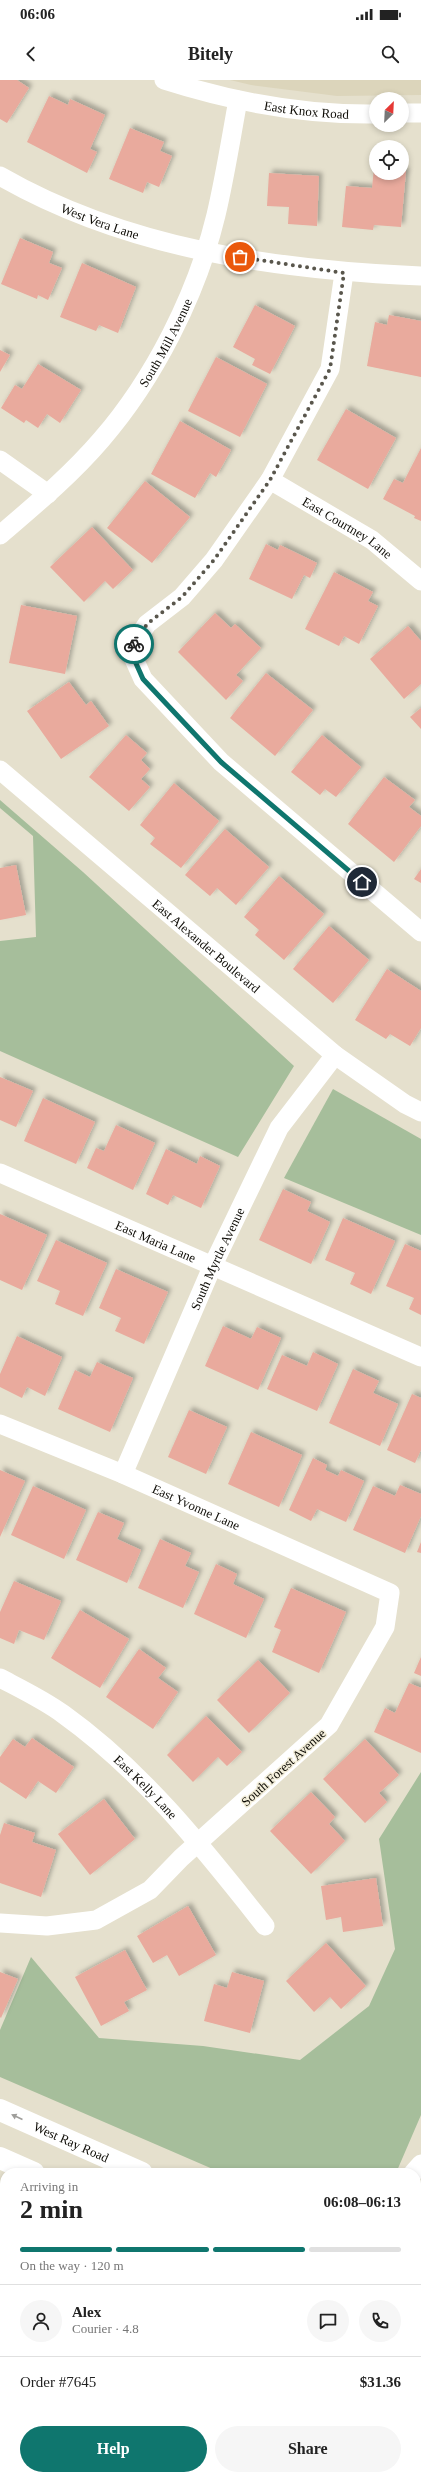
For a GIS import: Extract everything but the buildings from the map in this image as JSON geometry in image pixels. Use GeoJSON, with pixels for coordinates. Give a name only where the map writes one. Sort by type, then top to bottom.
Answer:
{"type":"FeatureCollection","features":[{"type":"Feature","properties":{"kind":"main road","name":"West Ray Road"},"geometry":{"type":"LineString","coordinates":[[0,2110],[131,2168]]}},
{"type":"Feature","properties":{"kind":"main road"},"geometry":{"type":"LineString","coordinates":[[0,2158],[23,2168]]}},
{"type":"Feature","properties":{"kind":"street","name":"East Knox Road"},"geometry":{"type":"LineString","coordinates":[[164,80],[238,100],[288,109],[345,114],[369,114]]}},
{"type":"Feature","properties":{"kind":"street","name":"South Mill Avenue"},"geometry":{"type":"LineString","coordinates":[[0,535],[48,494],[101,439],[146,379],[178,320],[205,252],[216,216],[238,100]]}},
{"type":"Feature","properties":{"kind":"street"},"geometry":{"type":"LineString","coordinates":[[409,113],[421,113]]}},
{"type":"Feature","properties":{"kind":"street","name":"West Vera Lane"},"geometry":{"type":"LineString","coordinates":[[0,176],[57,207],[107,226],[205,252],[344,273],[421,276]]}},
{"type":"Feature","properties":{"kind":"street"},"geometry":{"type":"LineString","coordinates":[[344,273],[330,369],[270,480],[214,560],[182,597],[147,624],[130,650],[143,679],[221,762],[421,932]]}},
{"type":"Feature","properties":{"kind":"street"},"geometry":{"type":"LineString","coordinates":[[0,460],[48,494]]}},
{"type":"Feature","properties":{"kind":"street","name":"East Courtney Lane"},"geometry":{"type":"LineString","coordinates":[[270,480],[372,540],[421,581]]}},
{"type":"Feature","properties":{"kind":"street","name":"East Alexander Boulevard"},"geometry":{"type":"LineString","coordinates":[[0,770],[334,1055],[405,1104],[421,1112]]}},
{"type":"Feature","properties":{"kind":"street","name":"South Myrtle Avenue"},"geometry":{"type":"LineString","coordinates":[[123,1474],[212,1266],[279,1128],[334,1055]]}},
{"type":"Feature","properties":{"kind":"street","name":"East Maria Lane"},"geometry":{"type":"LineString","coordinates":[[0,1173],[421,1357]]}},
{"type":"Feature","properties":{"kind":"street","name":"East Yvonne Lane"},"geometry":{"type":"LineString","coordinates":[[0,1424],[123,1474],[390,1593]]}},
{"type":"Feature","properties":{"kind":"street","name":"South Forest Avenue"},"geometry":{"type":"LineString","coordinates":[[0,1923],[47,1926],[96,1920],[150,1890],[181,1858],[329,1724],[386,1627],[390,1593]]}},
{"type":"Feature","properties":{"kind":"street","name":"East Kelly Lane"},"geometry":{"type":"LineString","coordinates":[[0,1678],[62,1713],[121,1760],[199,1843],[265,1926]]}},
{"type":"Feature","properties":{"kind":"shaded area"},"geometry":{"type":"Polygon","coordinates":[[[230,80],[421,80],[421,95],[409,95],[409,92],[369,92],[369,96],[337,96],[251,85],[230,80]]]}},
{"type":"Feature","properties":{"kind":"green space"},"geometry":{"type":"Polygon","coordinates":[[[0,800],[83,872],[294,1066],[238,1157],[0,1051],[0,941],[36,937],[33,836],[0,808],[0,800]]]}},
{"type":"Feature","properties":{"kind":"green space"},"geometry":{"type":"Polygon","coordinates":[[[333,1089],[421,1139],[421,1235],[284,1178],[333,1089]]]}},
{"type":"Feature","properties":{"kind":"green space"},"geometry":{"type":"Polygon","coordinates":[[[421,1772],[421,2115],[398,2168],[210,2168],[0,2077],[0,2030],[31,1957],[99,2038],[203,2046],[300,2060],[369,2006],[395,1949],[379,1839],[421,1772]]]}},
{"type":"Feature","properties":{"kind":"way so far"},"geometry":{"type":"LineString","coordinates":[[134,644],[147,624],[182,597],[214,560],[270,480],[330,369],[344,273],[240,257]]}},
{"type":"Feature","properties":{"kind":"route"},"geometry":{"type":"LineString","coordinates":[[134,644],[130,650],[143,679],[221,762],[362,882]]}}]}
